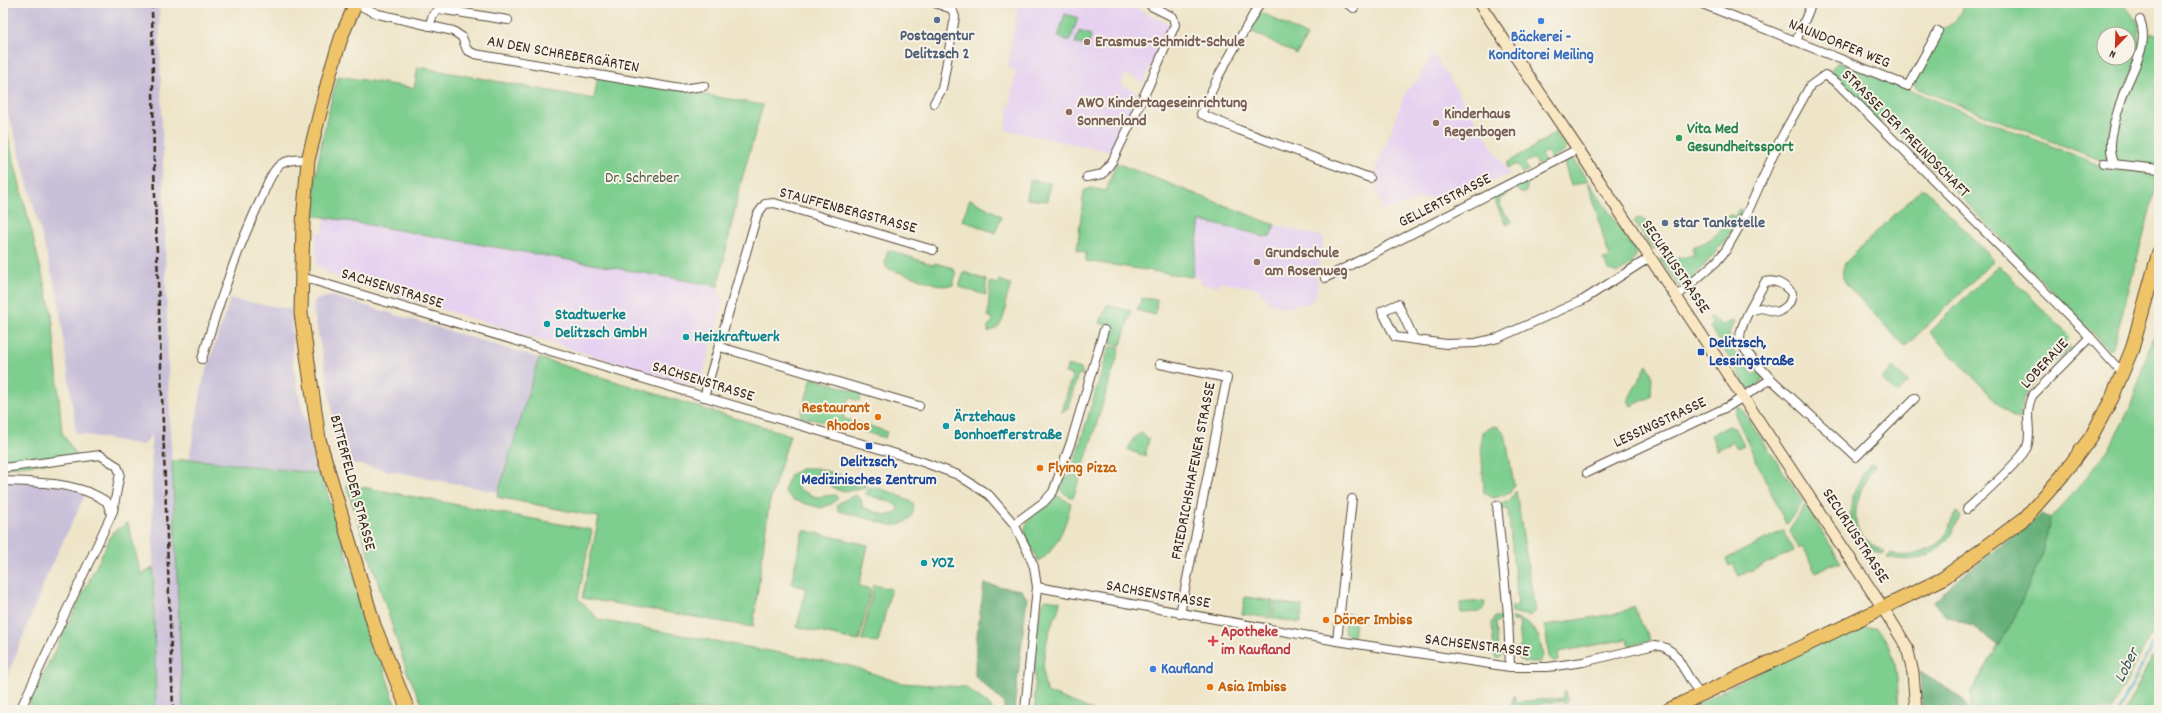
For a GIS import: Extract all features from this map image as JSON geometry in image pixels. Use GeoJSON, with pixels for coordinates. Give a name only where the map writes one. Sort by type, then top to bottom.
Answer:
{"type":"FeatureCollection","features":[{"type":"Feature","properties":{"kind":"main road","name":"BITTERFELDER STRASSE"},"geometry":{"type":"LineString","coordinates":[[356,4],[342,35],[330,73],[308,160],[301,313],[319,439],[374,625],[408,710]]}},
{"type":"Feature","properties":{"kind":"main road"},"geometry":{"type":"LineString","coordinates":[[1668,710],[1942,579],[2025,518],[2062,476],[2091,437],[2132,349],[2159,252]]}},
{"type":"Feature","properties":{"kind":"street"},"geometry":{"type":"LineString","coordinates":[[934,103],[942,89],[955,17],[952,9],[935,3]]}},
{"type":"Feature","properties":{"kind":"street"},"geometry":{"type":"LineString","coordinates":[[1087,177],[1103,174],[1113,160],[1150,85],[1175,25],[1173,17],[1151,6],[1151,3]]}},
{"type":"Feature","properties":{"kind":"street"},"geometry":{"type":"LineString","coordinates":[[1260,3],[1219,75],[1202,114],[1240,130],[1370,178]]}},
{"type":"Feature","properties":{"kind":"street"},"geometry":{"type":"LineString","coordinates":[[1346,3],[1354,8]]}},
{"type":"Feature","properties":{"kind":"street","name":"SECURIUSSTRASSE"},"geometry":{"type":"LineString","coordinates":[[1479,3],[1744,398],[1907,646],[1913,673],[1916,710]]}},
{"type":"Feature","properties":{"kind":"street","name":"NAUNDORFER WEG"},"geometry":{"type":"LineString","coordinates":[[1700,3],[1908,86],[1938,31]]}},
{"type":"Feature","properties":{"kind":"street"},"geometry":{"type":"LineString","coordinates":[[1796,41],[1812,3]]}},
{"type":"Feature","properties":{"kind":"street","name":"AN DEN SCHREBERGÄRTEN"},"geometry":{"type":"LineString","coordinates":[[356,4],[378,14],[453,31],[462,37],[467,50],[475,54],[681,89],[704,86]]}},
{"type":"Feature","properties":{"kind":"street","name":"AN DEN SCHREBERGÄRTEN"},"geometry":{"type":"LineString","coordinates":[[429,26],[433,15],[439,10],[508,20]]}},
{"type":"Feature","properties":{"kind":"street"},"geometry":{"type":"LineString","coordinates":[[2114,164],[2111,149],[2114,129],[2122,98],[2141,50],[2143,36],[2140,20]]}},
{"type":"Feature","properties":{"kind":"street","name":"STRASSE DER FREUNDSCHAFT"},"geometry":{"type":"LineString","coordinates":[[1676,297],[1716,262],[1726,250],[1748,211],[1780,140],[1810,86],[1825,75],[1837,84],[2090,337],[2122,373]]}},
{"type":"Feature","properties":{"kind":"street","name":"GELLERTSTRASSE"},"geometry":{"type":"LineString","coordinates":[[1325,278],[1578,149]]}},
{"type":"Feature","properties":{"kind":"street"},"geometry":{"type":"LineString","coordinates":[[202,359],[223,288],[244,234],[270,179],[281,164],[291,160],[308,160]]}},
{"type":"Feature","properties":{"kind":"street"},"geometry":{"type":"LineString","coordinates":[[2104,163],[2159,169]]}},
{"type":"Feature","properties":{"kind":"street","name":"STAUFFENBERGSTRASSE"},"geometry":{"type":"LineString","coordinates":[[704,397],[720,347],[757,215],[765,204],[774,203],[785,206],[933,250]]}},
{"type":"Feature","properties":{"kind":"street"},"geometry":{"type":"LineString","coordinates":[[1414,339],[1398,304],[1382,311],[1395,337],[1446,344],[1476,343],[1498,338],[1583,300],[1649,258]]}},
{"type":"Feature","properties":{"kind":"street","name":"SACHSENSTRASSE"},"geometry":{"type":"LineString","coordinates":[[302,276],[920,461],[958,476],[990,495],[1014,524],[1034,567],[1037,587],[1025,710]]}},
{"type":"Feature","properties":{"kind":"street"},"geometry":{"type":"LineString","coordinates":[[1749,311],[1761,308],[1778,312],[1787,308],[1792,301],[1792,294],[1780,283],[1772,280],[1765,282],[1749,311],[1741,329],[1740,339],[1745,349],[1771,379],[1856,457],[1915,398]]}},
{"type":"Feature","properties":{"kind":"street"},"geometry":{"type":"LineString","coordinates":[[1014,524],[1044,502],[1052,492],[1072,439],[1104,330]]}},
{"type":"Feature","properties":{"kind":"street","name":"LOBERAUE"},"geometry":{"type":"LineString","coordinates":[[1967,509],[2023,454],[2029,439],[2027,416],[2028,404],[2032,396],[2090,337]]}},
{"type":"Feature","properties":{"kind":"street"},"geometry":{"type":"LineString","coordinates":[[720,347],[919,406]]}},
{"type":"Feature","properties":{"kind":"street","name":"FRIEDRICHSHAFENER STRASSE"},"geometry":{"type":"LineString","coordinates":[[1160,364],[1227,378],[1180,614]]}},
{"type":"Feature","properties":{"kind":"street","name":"LESSINGSTRASSE"},"geometry":{"type":"LineString","coordinates":[[1587,473],[1729,406],[1744,398],[1771,379]]}},
{"type":"Feature","properties":{"kind":"street"},"geometry":{"type":"LineString","coordinates":[[3,468],[100,455],[117,466],[120,473],[116,503],[111,516],[20,710]]}},
{"type":"Feature","properties":{"kind":"street"},"geometry":{"type":"LineString","coordinates":[[3,481],[53,483],[78,490],[108,502],[112,511],[111,516]]}},
{"type":"Feature","properties":{"kind":"street"},"geometry":{"type":"LineString","coordinates":[[1337,642],[1352,499]]}},
{"type":"Feature","properties":{"kind":"street"},"geometry":{"type":"LineString","coordinates":[[1497,505],[1508,614],[1510,667]]}},
{"type":"Feature","properties":{"kind":"street","name":"SACHSENSTRASSE"},"geometry":{"type":"LineString","coordinates":[[1037,587],[1337,642],[1510,667],[1528,668],[1566,664],[1638,650],[1655,645],[1663,646],[1672,651],[1676,656],[1699,694]]}},
{"type":"Feature","properties":{"kind":"shaded area"},"geometry":{"type":"Polygon","coordinates":[[[3,3],[159,3],[169,400],[183,710],[156,710],[151,432],[147,442],[142,445],[76,433],[58,297],[12,125],[3,104],[3,3]]]}},
{"type":"Feature","properties":{"kind":"shaded area"},"geometry":{"type":"Polygon","coordinates":[[[1018,3],[1139,3],[1137,9],[1171,25],[1143,83],[1126,74],[1121,85],[1138,93],[1112,152],[1005,130],[1016,70],[1008,68],[1018,3]]]}},
{"type":"Feature","properties":{"kind":"shaded area","name":"Kinderhaus Regenbogen"},"geometry":{"type":"Polygon","coordinates":[[[1433,53],[1510,175],[1383,210],[1375,185],[1379,177],[1374,175],[1406,91],[1417,80],[1433,53]]]}},
{"type":"Feature","properties":{"kind":"shaded area"},"geometry":{"type":"Polygon","coordinates":[[[325,217],[718,286],[723,304],[699,388],[333,276],[317,265],[317,232],[323,233],[325,217]]]}},
{"type":"Feature","properties":{"kind":"shaded area","name":"Grundschule am Rosenweg"},"geometry":{"type":"Polygon","coordinates":[[[1200,221],[1253,233],[1263,237],[1272,232],[1275,225],[1324,237],[1316,277],[1318,285],[1314,299],[1308,304],[1297,304],[1291,308],[1270,304],[1257,288],[1218,282],[1218,286],[1200,284],[1201,278],[1192,277],[1200,221]]]}},
{"type":"Feature","properties":{"kind":"shaded area"},"geometry":{"type":"Polygon","coordinates":[[[333,296],[539,358],[498,492],[340,461],[326,371],[313,309],[315,300],[333,296]]]}},
{"type":"Feature","properties":{"kind":"shaded area"},"geometry":{"type":"Polygon","coordinates":[[[230,299],[291,309],[293,362],[301,404],[321,474],[189,459],[203,381],[230,299]]]}},
{"type":"Feature","properties":{"kind":"shaded area"},"geometry":{"type":"Polygon","coordinates":[[[3,481],[53,483],[86,493],[47,575],[3,687],[3,481]]]}},
{"type":"Feature","properties":{"kind":"green space"},"geometry":{"type":"Polygon","coordinates":[[[1965,3],[2123,3],[2138,22],[2141,50],[2150,33],[2159,36],[2159,166],[2114,164],[2108,142],[2107,161],[2095,158],[1916,88],[1914,84],[1943,29],[1955,22],[1965,3]]]}},
{"type":"Feature","properties":{"kind":"green space"},"geometry":{"type":"Polygon","coordinates":[[[1259,11],[1307,36],[1297,54],[1249,30],[1259,11]]]}},
{"type":"Feature","properties":{"kind":"green space"},"geometry":{"type":"Polygon","coordinates":[[[1065,14],[1078,18],[1070,41],[1058,37],[1065,14]]]}},
{"type":"Feature","properties":{"kind":"green space"},"geometry":{"type":"Polygon","coordinates":[[[1079,31],[1091,35],[1088,47],[1075,43],[1079,31]]]}},
{"type":"Feature","properties":{"kind":"green space"},"geometry":{"type":"Polygon","coordinates":[[[1838,62],[2110,169],[2140,172],[2156,177],[2156,188],[2113,348],[2109,350],[1885,119],[1880,123],[1832,76],[1832,68],[1838,62]]]}},
{"type":"Feature","properties":{"kind":"green space","name":"Dr. Schreber"},"geometry":{"type":"Polygon","coordinates":[[[418,67],[594,99],[598,76],[763,105],[740,186],[718,286],[312,215],[313,197],[321,145],[338,76],[414,88],[418,67]]]}},
{"type":"Feature","properties":{"kind":"green space"},"geometry":{"type":"Polygon","coordinates":[[[3,117],[52,314],[62,433],[79,459],[3,468],[3,117]]]}},
{"type":"Feature","properties":{"kind":"green space"},"geometry":{"type":"Polygon","coordinates":[[[1555,132],[1566,148],[1565,151],[1551,159],[1547,151],[1541,155],[1545,162],[1538,165],[1534,158],[1524,163],[1529,170],[1522,173],[1517,164],[1507,168],[1507,163],[1542,142],[1555,132]]]}},
{"type":"Feature","properties":{"kind":"green space"},"geometry":{"type":"Polygon","coordinates":[[[1571,156],[1637,253],[1631,265],[1618,273],[1609,270],[1603,259],[1609,257],[1588,181],[1571,186],[1564,163],[1565,158],[1571,156]]]}},
{"type":"Feature","properties":{"kind":"green space"},"geometry":{"type":"Polygon","coordinates":[[[1116,163],[1275,225],[1270,236],[1263,237],[1253,233],[1200,221],[1192,277],[1086,261],[1086,253],[1077,250],[1084,191],[1090,188],[1106,191],[1116,163]]]}},
{"type":"Feature","properties":{"kind":"green space"},"geometry":{"type":"Polygon","coordinates":[[[1030,180],[1050,183],[1047,201],[1027,199],[1030,180]]]}},
{"type":"Feature","properties":{"kind":"green space"},"geometry":{"type":"Polygon","coordinates":[[[1524,180],[1527,186],[1526,192],[1522,194],[1515,188],[1499,200],[1502,210],[1512,221],[1510,224],[1505,223],[1493,197],[1524,180]]]}},
{"type":"Feature","properties":{"kind":"green space"},"geometry":{"type":"Polygon","coordinates":[[[1921,189],[1926,190],[1994,260],[1905,347],[1848,286],[1843,277],[1843,268],[1846,262],[1921,189]]]}},
{"type":"Feature","properties":{"kind":"green space"},"geometry":{"type":"Polygon","coordinates":[[[970,199],[1000,215],[1001,219],[995,233],[962,220],[970,199]]]}},
{"type":"Feature","properties":{"kind":"green space"},"geometry":{"type":"Polygon","coordinates":[[[1739,209],[1743,211],[1723,242],[1692,278],[1683,287],[1679,287],[1661,261],[1662,258],[1672,253],[1674,259],[1694,255],[1692,247],[1699,245],[1715,236],[1723,227],[1729,215],[1736,216],[1739,209]]]}},
{"type":"Feature","properties":{"kind":"green space"},"geometry":{"type":"Polygon","coordinates":[[[1638,218],[1642,219],[1650,229],[1656,246],[1654,251],[1634,221],[1638,218]]]}},
{"type":"Feature","properties":{"kind":"green space"},"geometry":{"type":"Polygon","coordinates":[[[888,250],[934,265],[935,263],[953,268],[956,274],[953,285],[942,286],[889,269],[886,267],[885,261],[888,250]]]}},
{"type":"Feature","properties":{"kind":"green space"},"geometry":{"type":"Polygon","coordinates":[[[1999,265],[2070,337],[2065,342],[2070,348],[2037,379],[2024,397],[2020,419],[2011,416],[1929,332],[1999,265]]]}},
{"type":"Feature","properties":{"kind":"green space"},"geometry":{"type":"Polygon","coordinates":[[[964,272],[986,280],[986,295],[959,287],[964,272]]]}},
{"type":"Feature","properties":{"kind":"green space"},"geometry":{"type":"Polygon","coordinates":[[[999,280],[1011,284],[1005,304],[1007,306],[1003,319],[997,328],[988,332],[988,326],[993,321],[992,318],[988,316],[990,282],[997,284],[999,280]]]}},
{"type":"Feature","properties":{"kind":"green space"},"geometry":{"type":"Polygon","coordinates":[[[2159,286],[2159,619],[2111,710],[1971,710],[1971,692],[2012,622],[2043,553],[2050,518],[2081,484],[2110,447],[2130,408],[2156,327],[2159,286]]]}},
{"type":"Feature","properties":{"kind":"green space"},"geometry":{"type":"Polygon","coordinates":[[[1142,298],[1157,300],[1155,315],[1137,310],[1142,298]]]}},
{"type":"Feature","properties":{"kind":"green space"},"geometry":{"type":"Polygon","coordinates":[[[1107,305],[1131,311],[1121,345],[1110,344],[1115,328],[1100,323],[1107,305]]]}},
{"type":"Feature","properties":{"kind":"green space"},"geometry":{"type":"Polygon","coordinates":[[[1710,317],[1723,325],[1732,321],[1734,322],[1729,333],[1734,352],[1754,375],[1759,371],[1763,377],[1755,387],[1748,389],[1710,327],[1713,325],[1709,318],[1710,317]]]}},
{"type":"Feature","properties":{"kind":"green space"},"geometry":{"type":"Polygon","coordinates":[[[1109,347],[1120,348],[1081,474],[1072,470],[1109,347]]]}},
{"type":"Feature","properties":{"kind":"green space"},"geometry":{"type":"Polygon","coordinates":[[[539,358],[790,435],[769,504],[753,627],[582,598],[599,517],[497,497],[539,358]]]}},
{"type":"Feature","properties":{"kind":"green space"},"geometry":{"type":"Polygon","coordinates":[[[1068,365],[1081,369],[1084,376],[1078,374],[1068,408],[1062,412],[1072,375],[1065,373],[1068,365]]]}},
{"type":"Feature","properties":{"kind":"green space"},"geometry":{"type":"Polygon","coordinates":[[[1647,365],[1652,374],[1651,397],[1631,406],[1628,400],[1647,365]]]}},
{"type":"Feature","properties":{"kind":"green space"},"geometry":{"type":"Polygon","coordinates":[[[1893,367],[1908,382],[1897,394],[1881,379],[1893,367]]]}},
{"type":"Feature","properties":{"kind":"green space"},"geometry":{"type":"Polygon","coordinates":[[[812,378],[862,393],[859,401],[849,398],[843,418],[885,431],[887,432],[885,438],[845,426],[800,417],[812,378]]]}},
{"type":"Feature","properties":{"kind":"green space"},"geometry":{"type":"Polygon","coordinates":[[[1737,408],[1741,408],[1803,501],[1786,524],[1737,419],[1735,414],[1737,408]]]}},
{"type":"Feature","properties":{"kind":"green space"},"geometry":{"type":"Polygon","coordinates":[[[1494,426],[1498,427],[1505,433],[1514,485],[1510,493],[1494,498],[1484,493],[1481,439],[1482,432],[1494,426]]]}},
{"type":"Feature","properties":{"kind":"green space"},"geometry":{"type":"Polygon","coordinates":[[[1729,426],[1736,429],[1744,445],[1737,448],[1733,442],[1717,450],[1711,435],[1729,426]]]}},
{"type":"Feature","properties":{"kind":"green space"},"geometry":{"type":"Polygon","coordinates":[[[1141,433],[1149,439],[1145,456],[1128,450],[1133,439],[1141,433]]]}},
{"type":"Feature","properties":{"kind":"green space"},"geometry":{"type":"Polygon","coordinates":[[[189,459],[321,474],[397,710],[183,710],[172,461],[189,459]]]}},
{"type":"Feature","properties":{"kind":"green space"},"geometry":{"type":"Polygon","coordinates":[[[1871,463],[1875,466],[1870,472],[1858,498],[1856,517],[1857,525],[1862,536],[1885,552],[1881,554],[1859,540],[1852,524],[1851,515],[1851,505],[1856,487],[1871,463]]]}},
{"type":"Feature","properties":{"kind":"green space"},"geometry":{"type":"Polygon","coordinates":[[[802,468],[816,468],[866,483],[865,487],[849,491],[837,490],[830,485],[805,478],[798,484],[798,489],[816,497],[835,495],[838,498],[832,504],[821,508],[793,500],[784,491],[790,475],[802,468]]]}},
{"type":"Feature","properties":{"kind":"green space"},"geometry":{"type":"Polygon","coordinates":[[[1071,473],[1080,477],[1073,498],[1062,492],[1060,487],[1064,477],[1069,478],[1071,473]]]}},
{"type":"Feature","properties":{"kind":"green space"},"geometry":{"type":"Polygon","coordinates":[[[346,484],[592,530],[578,598],[599,620],[851,666],[901,683],[965,687],[986,702],[993,710],[425,710],[407,672],[346,484]]]}},
{"type":"Feature","properties":{"kind":"green space"},"geometry":{"type":"Polygon","coordinates":[[[875,487],[896,494],[913,503],[914,508],[911,517],[904,523],[891,525],[839,511],[837,505],[839,503],[855,495],[861,499],[862,507],[887,515],[896,513],[899,509],[893,503],[865,494],[866,490],[875,487]]]}},
{"type":"Feature","properties":{"kind":"green space"},"geometry":{"type":"Polygon","coordinates":[[[1516,491],[1535,611],[1530,616],[1512,612],[1511,606],[1518,606],[1508,509],[1501,509],[1501,506],[1503,502],[1510,500],[1516,491]]]}},
{"type":"Feature","properties":{"kind":"green space"},"geometry":{"type":"Polygon","coordinates":[[[1054,496],[1058,496],[1071,503],[1064,528],[1060,536],[1050,551],[1038,561],[1027,539],[1025,527],[1031,518],[1054,496]]]}},
{"type":"Feature","properties":{"kind":"green space"},"geometry":{"type":"Polygon","coordinates":[[[1805,505],[1841,563],[1836,563],[1815,572],[1803,546],[1798,549],[1790,530],[1805,505]]]}},
{"type":"Feature","properties":{"kind":"green space"},"geometry":{"type":"Polygon","coordinates":[[[1957,512],[1960,516],[1955,528],[1941,546],[1932,553],[1911,559],[1887,557],[1890,554],[1906,556],[1928,550],[1946,534],[1957,512]]]}},
{"type":"Feature","properties":{"kind":"green space"},"geometry":{"type":"Polygon","coordinates":[[[2042,514],[2050,518],[2043,553],[2012,622],[1999,646],[1975,627],[1946,616],[1933,603],[1959,578],[2042,514]]]}},
{"type":"Feature","properties":{"kind":"green space"},"geometry":{"type":"Polygon","coordinates":[[[128,523],[141,574],[153,568],[156,710],[26,710],[113,532],[128,523]]]}},
{"type":"Feature","properties":{"kind":"green space"},"geometry":{"type":"Polygon","coordinates":[[[803,530],[868,545],[859,586],[871,589],[859,641],[797,627],[806,588],[791,584],[803,530]]]}},
{"type":"Feature","properties":{"kind":"green space"},"geometry":{"type":"Polygon","coordinates":[[[1784,530],[1793,551],[1739,576],[1733,564],[1729,566],[1726,559],[1784,530]]]}},
{"type":"Feature","properties":{"kind":"green space"},"geometry":{"type":"Polygon","coordinates":[[[984,584],[1021,590],[1027,598],[1014,710],[1005,710],[1003,702],[975,676],[976,642],[984,584]]]}},
{"type":"Feature","properties":{"kind":"green space"},"geometry":{"type":"Polygon","coordinates":[[[874,585],[891,589],[878,643],[862,640],[874,585]]]}},
{"type":"Feature","properties":{"kind":"green space"},"geometry":{"type":"Polygon","coordinates":[[[1245,597],[1273,601],[1270,618],[1242,614],[1245,597]]]}},
{"type":"Feature","properties":{"kind":"green space"},"geometry":{"type":"Polygon","coordinates":[[[1046,599],[1060,601],[1059,609],[1052,624],[1045,651],[1043,677],[1047,692],[1093,710],[1036,709],[1035,651],[1039,618],[1042,606],[1046,599]]]}},
{"type":"Feature","properties":{"kind":"green space"},"geometry":{"type":"Polygon","coordinates":[[[1485,601],[1484,609],[1480,612],[1461,613],[1460,603],[1485,601]]]}},
{"type":"Feature","properties":{"kind":"green space"},"geometry":{"type":"Polygon","coordinates":[[[1275,602],[1303,606],[1300,623],[1272,618],[1275,602]]]}},
{"type":"Feature","properties":{"kind":"green space"},"geometry":{"type":"Polygon","coordinates":[[[1633,606],[1650,640],[1630,646],[1627,639],[1558,652],[1559,660],[1553,661],[1549,657],[1545,625],[1620,613],[1633,606]]]}},
{"type":"Feature","properties":{"kind":"green space"},"geometry":{"type":"Polygon","coordinates":[[[1345,613],[1354,615],[1356,619],[1353,636],[1351,638],[1344,632],[1345,613]]]}},
{"type":"Feature","properties":{"kind":"green space"},"geometry":{"type":"Polygon","coordinates":[[[1495,617],[1503,617],[1503,621],[1496,622],[1498,649],[1505,649],[1501,657],[1497,659],[1494,656],[1492,622],[1495,617]]]}},
{"type":"Feature","properties":{"kind":"green space"},"geometry":{"type":"Polygon","coordinates":[[[1511,617],[1526,623],[1535,631],[1540,641],[1543,656],[1539,663],[1526,662],[1517,657],[1514,648],[1521,647],[1519,621],[1512,621],[1511,617]]]}},
{"type":"Feature","properties":{"kind":"green space"},"geometry":{"type":"Polygon","coordinates":[[[1861,625],[1863,628],[1875,628],[1889,645],[1893,655],[1897,677],[1899,710],[1686,710],[1771,666],[1861,625]]]}},
{"type":"Feature","properties":{"kind":"green space"},"geometry":{"type":"Polygon","coordinates":[[[2159,644],[2159,710],[2125,710],[2159,644]]]}},
{"type":"Feature","properties":{"kind":"green space"},"geometry":{"type":"Polygon","coordinates":[[[1920,672],[1959,696],[1970,710],[1922,710],[1920,672]]]}},
{"type":"Feature","properties":{"kind":"green space"},"geometry":{"type":"Polygon","coordinates":[[[1563,691],[1565,691],[1567,701],[1564,705],[1563,700],[1510,710],[1514,695],[1515,702],[1563,698],[1563,691]]]}},
{"type":"Feature","properties":{"kind":"waterway","name":"Lober"},"geometry":{"type":"LineString","coordinates":[[2119,710],[2159,632]]}},
{"type":"Feature","properties":{"kind":"railway"},"geometry":{"type":"LineString","coordinates":[[152,3],[154,167],[173,710]]}},
{"type":"Feature","properties":{"kind":"place","name":"Postagentur Delitzsch 2"},"geometry":{"type":"Point","coordinates":[937,20]}},
{"type":"Feature","properties":{"kind":"place","name":"Bäckerei - Konditorei Meiling"},"geometry":{"type":"Point","coordinates":[1541,21]}},
{"type":"Feature","properties":{"kind":"place","name":"Erasmus-Schmidt-Schule"},"geometry":{"type":"Point","coordinates":[1087,42]}},
{"type":"Feature","properties":{"kind":"place","name":"AWO Kindertageseinrichtung Sonnenland"},"geometry":{"type":"Point","coordinates":[1069,112]}},
{"type":"Feature","properties":{"kind":"place","name":"Kinderhaus Regenbogen"},"geometry":{"type":"Point","coordinates":[1436,123]}},
{"type":"Feature","properties":{"kind":"place","name":"Vita Med Gesundheitssport"},"geometry":{"type":"Point","coordinates":[1679,138]}},
{"type":"Feature","properties":{"kind":"place","name":"star Tankstelle"},"geometry":{"type":"Point","coordinates":[1665,223]}},
{"type":"Feature","properties":{"kind":"place","name":"Grundschule am Rosenweg"},"geometry":{"type":"Point","coordinates":[1257,262]}},
{"type":"Feature","properties":{"kind":"place","name":"Stadtwerke Delitzsch GmbH"},"geometry":{"type":"Point","coordinates":[547,324]}},
{"type":"Feature","properties":{"kind":"place","name":"Heizkraftwerk"},"geometry":{"type":"Point","coordinates":[686,337]}},
{"type":"Feature","properties":{"kind":"place","name":"Delitzsch, Lessingstraße"},"geometry":{"type":"Point","coordinates":[1701,352]}},
{"type":"Feature","properties":{"kind":"place","name":"Restaurant Rhodos"},"geometry":{"type":"Point","coordinates":[878,417]}},
{"type":"Feature","properties":{"kind":"place","name":"Ärztehaus Bonhoefferstraße"},"geometry":{"type":"Point","coordinates":[946,426]}},
{"type":"Feature","properties":{"kind":"place","name":"Delitzsch, Medizinisches Zentrum"},"geometry":{"type":"Point","coordinates":[869,446]}},
{"type":"Feature","properties":{"kind":"place","name":"Flying Pizza"},"geometry":{"type":"Point","coordinates":[1040,468]}},
{"type":"Feature","properties":{"kind":"place","name":"YOZ"},"geometry":{"type":"Point","coordinates":[924,563]}},
{"type":"Feature","properties":{"kind":"place","name":"Döner Imbiss"},"geometry":{"type":"Point","coordinates":[1326,620]}},
{"type":"Feature","properties":{"kind":"place","name":"Apotheke im Kaufland"},"geometry":{"type":"Point","coordinates":[1213,641]}},
{"type":"Feature","properties":{"kind":"place","name":"Kaufland"},"geometry":{"type":"Point","coordinates":[1153,669]}},
{"type":"Feature","properties":{"kind":"place","name":"Asia Imbiss"},"geometry":{"type":"Point","coordinates":[1210,687]}}]}
